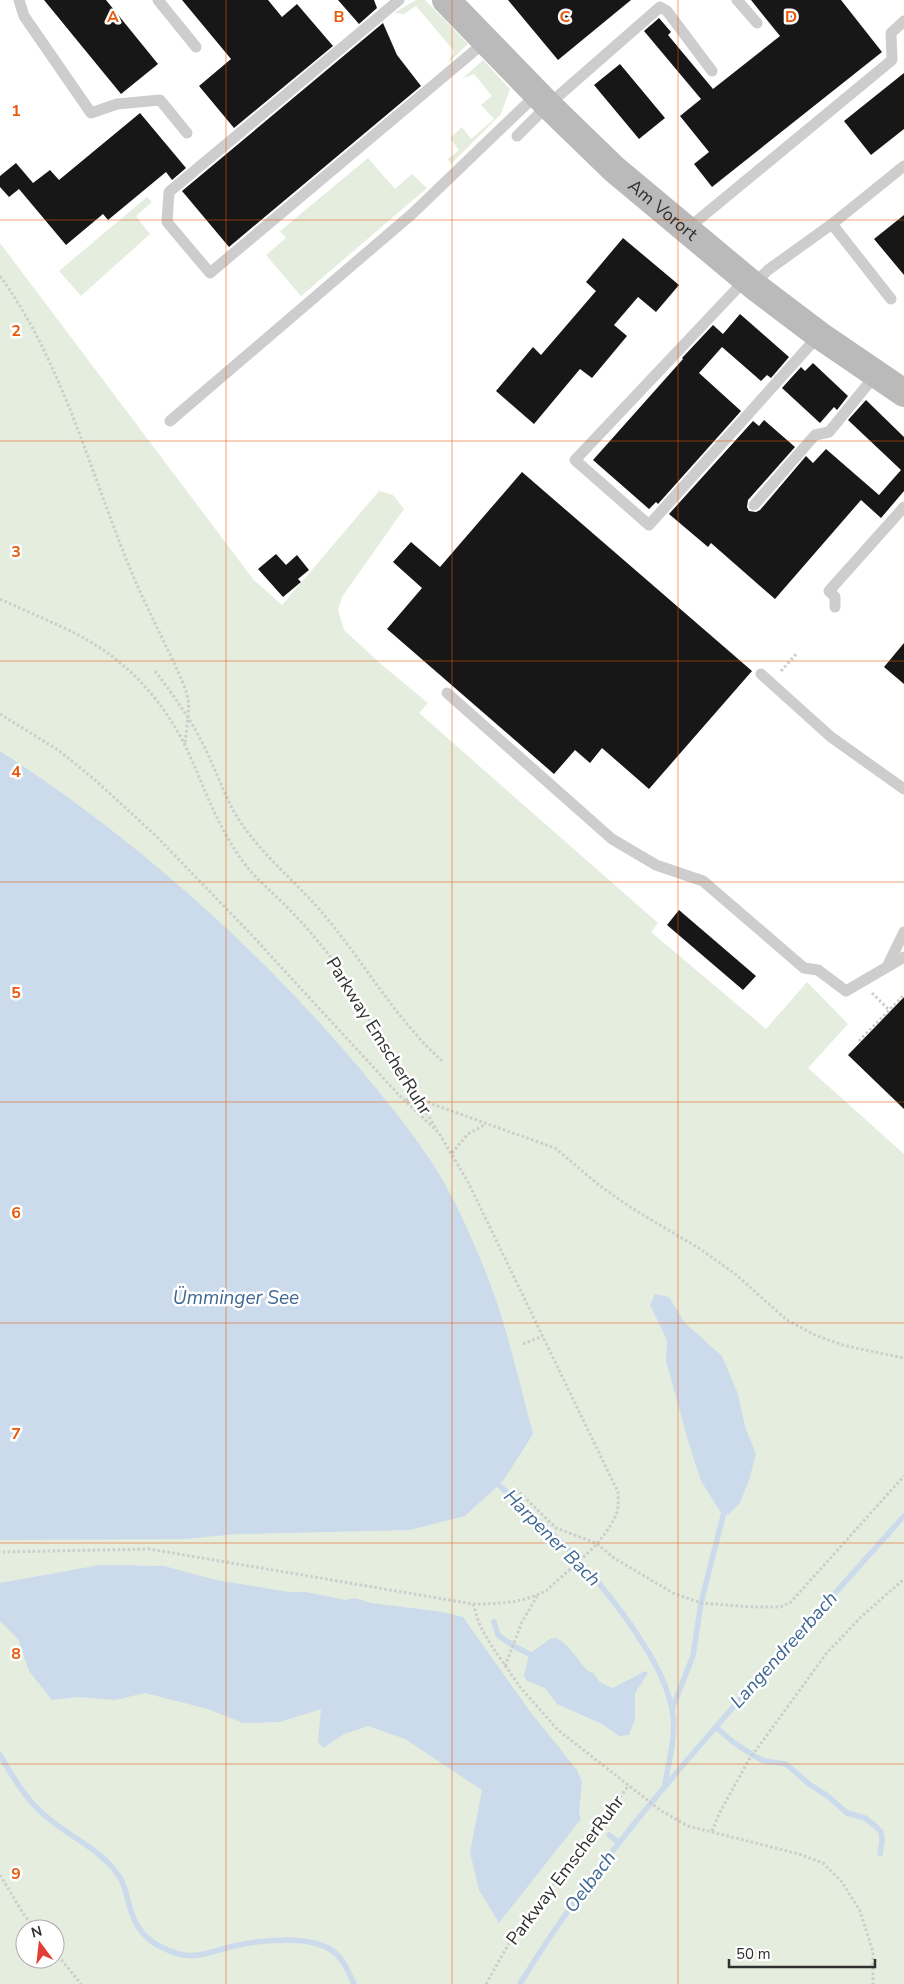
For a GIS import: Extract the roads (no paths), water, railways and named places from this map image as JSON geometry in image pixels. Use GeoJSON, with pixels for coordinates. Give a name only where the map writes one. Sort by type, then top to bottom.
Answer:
{"type":"FeatureCollection","features":[{"type":"Feature","properties":{"kind":"street","name":"Am Vorort"},"geometry":{"type":"LineString","coordinates":[[452,2],[542,100],[614,169],[750,282],[819,335],[904,393]]}},
{"type":"Feature","properties":{"kind":"lane"},"geometry":{"type":"LineString","coordinates":[[19,0],[24,16],[91,113],[117,104],[160,100],[187,133]]}},
{"type":"Feature","properties":{"kind":"lane"},"geometry":{"type":"LineString","coordinates":[[158,0],[196,47]]}},
{"type":"Feature","properties":{"kind":"lane"},"geometry":{"type":"LineString","coordinates":[[399,0],[169,192],[167,222],[210,273],[486,41]]}},
{"type":"Feature","properties":{"kind":"lane"},"geometry":{"type":"LineString","coordinates":[[737,0],[757,23]]}},
{"type":"Feature","properties":{"kind":"lane"},"geometry":{"type":"LineString","coordinates":[[170,421],[542,100],[660,7],[667,11],[712,71]]}},
{"type":"Feature","properties":{"kind":"lane"},"geometry":{"type":"LineString","coordinates":[[686,230],[892,60],[891,33],[904,22]]}},
{"type":"Feature","properties":{"kind":"lane"},"geometry":{"type":"LineString","coordinates":[[517,136],[542,100]]}},
{"type":"Feature","properties":{"kind":"lane"},"geometry":{"type":"LineString","coordinates":[[819,335],[650,525],[575,460],[750,282],[832,224],[904,166]]}},
{"type":"Feature","properties":{"kind":"lane"},"geometry":{"type":"LineString","coordinates":[[832,224],[891,299]]}},
{"type":"Feature","properties":{"kind":"lane"},"geometry":{"type":"LineString","coordinates":[[754,505],[815,435],[829,432],[877,374]]}},
{"type":"Feature","properties":{"kind":"lane"},"geometry":{"type":"LineString","coordinates":[[835,607],[835,597],[829,592],[904,507]]}},
{"type":"Feature","properties":{"kind":"lane"},"geometry":{"type":"LineString","coordinates":[[760,674],[831,737],[904,789]]}},
{"type":"Feature","properties":{"kind":"lane"},"geometry":{"type":"LineString","coordinates":[[447,692],[612,839],[656,865],[703,881],[804,968],[818,970],[846,991],[904,957]]}},
{"type":"Feature","properties":{"kind":"lane"},"geometry":{"type":"LineString","coordinates":[[887,967],[904,932]]}},
{"type":"Feature","properties":{"kind":"water","name":"Ümminger See"},"geometry":{"type":"Polygon","coordinates":[[[0,751],[99,820],[192,897],[237,938],[280,980],[361,1070],[402,1121],[439,1174],[460,1213],[492,1289],[511,1350],[533,1434],[503,1481],[465,1516],[410,1530],[238,1534],[184,1539],[0,1540],[0,751]]]}},
{"type":"Feature","properties":{"kind":"water"},"geometry":{"type":"Polygon","coordinates":[[[655,1294],[669,1297],[685,1323],[722,1356],[738,1394],[745,1427],[756,1454],[740,1503],[729,1514],[723,1516],[701,1481],[689,1444],[666,1361],[667,1340],[650,1305],[655,1294]]]}},
{"type":"Feature","properties":{"kind":"water"},"geometry":{"type":"Polygon","coordinates":[[[100,1565],[164,1566],[216,1580],[289,1592],[306,1592],[345,1600],[355,1598],[371,1603],[443,1612],[463,1617],[529,1710],[577,1770],[582,1782],[579,1812],[581,1819],[499,1923],[479,1890],[470,1852],[482,1790],[405,1739],[368,1726],[344,1734],[323,1748],[318,1742],[321,1709],[280,1722],[243,1723],[208,1709],[145,1693],[115,1700],[78,1697],[52,1700],[29,1671],[18,1639],[0,1621],[0,1583],[100,1565]]]}},
{"type":"Feature","properties":{"kind":"water"},"geometry":{"type":"Polygon","coordinates":[[[554,1638],[559,1639],[568,1646],[587,1670],[594,1674],[600,1682],[613,1688],[645,1671],[648,1673],[635,1693],[635,1719],[629,1735],[619,1736],[602,1724],[557,1704],[545,1688],[527,1681],[524,1676],[529,1654],[554,1638]]]}},
{"type":"Feature","properties":{"kind":"waterway","name":"Harpener Bach"},"geometry":{"type":"LineString","coordinates":[[495,1482],[538,1520],[597,1581],[632,1626],[659,1671],[670,1701],[674,1727],[665,1784]]}},
{"type":"Feature","properties":{"kind":"waterway"},"geometry":{"type":"LineString","coordinates":[[672,1709],[693,1656],[701,1603],[723,1516]]}},
{"type":"Feature","properties":{"kind":"waterway","name":"Langendreerbach"},"geometry":{"type":"LineString","coordinates":[[520,1984],[570,1908],[653,1800],[742,1697],[904,1516]]}},
{"type":"Feature","properties":{"kind":"waterway"},"geometry":{"type":"LineString","coordinates":[[494,1622],[498,1635],[529,1654]]}},
{"type":"Feature","properties":{"kind":"waterway"},"geometry":{"type":"LineString","coordinates":[[716,1727],[733,1742],[756,1757],[764,1761],[786,1764],[847,1813],[865,1818],[881,1832],[880,1854]]}},
{"type":"Feature","properties":{"kind":"waterway","name":"Harpener Bach"},"geometry":{"type":"LineString","coordinates":[[0,1755],[21,1789],[40,1812],[101,1856],[116,1872],[124,1886],[138,1927],[155,1944],[179,1954],[192,1956],[255,1942],[284,1940],[312,1943],[324,1946],[338,1955],[354,1984]]}},
{"type":"Feature","properties":{"kind":"waterway"},"geometry":{"type":"LineString","coordinates":[[609,1835],[618,1842]]}},
{"type":"Feature","properties":{"kind":"water label","name":"Oelbach"},"geometry":{"type":"Point","coordinates":[590,1882]}}]}
